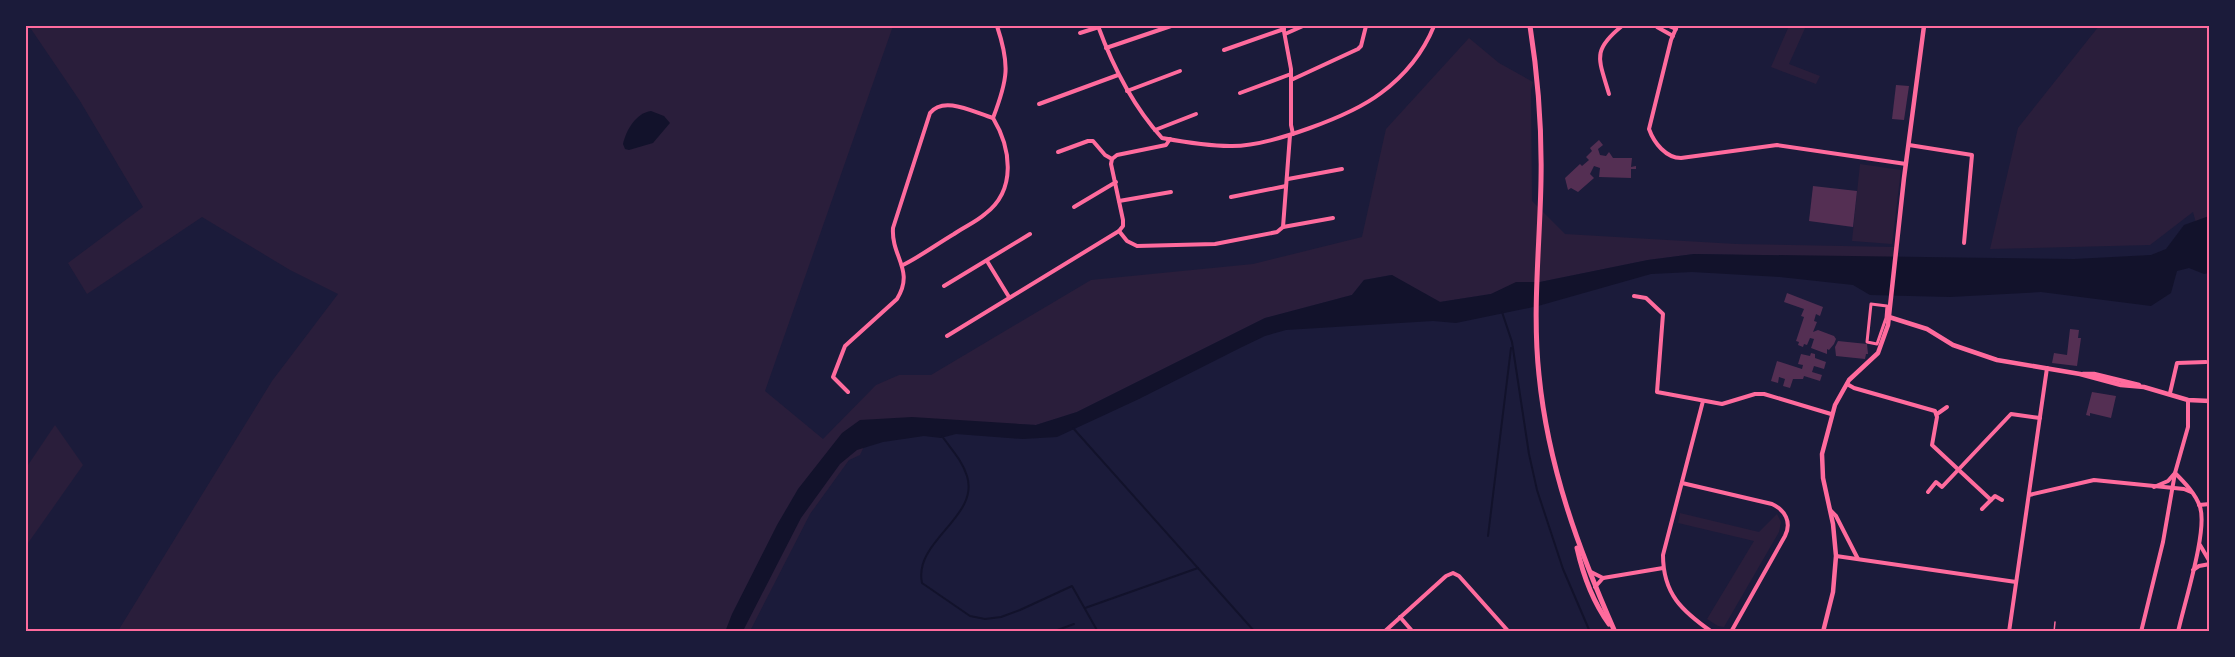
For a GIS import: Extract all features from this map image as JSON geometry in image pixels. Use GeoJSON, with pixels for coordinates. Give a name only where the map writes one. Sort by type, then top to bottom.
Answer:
{"type":"FeatureCollection","features":[{"type":"Feature","properties":{"kind":"main road"},"geometry":{"type":"LineString","coordinates":[[1530,26],[1537,78],[1541,144],[1537,321],[1541,399],[1559,481],[1584,573],[1594,600],[1614,631]]}},
{"type":"Feature","properties":{"kind":"main road"},"geometry":{"type":"LineString","coordinates":[[1574,533],[1614,631]]}},
{"type":"Feature","properties":{"kind":"street"},"geometry":{"type":"LineString","coordinates":[[902,265],[985,214],[997,202],[1005,187],[1008,162],[1005,144],[993,118],[1007,72],[1006,54],[997,26]]}},
{"type":"Feature","properties":{"kind":"street"},"geometry":{"type":"LineString","coordinates":[[1080,33],[1098,26],[1127,91],[1145,119],[1162,138],[1232,146],[1292,135],[1352,109],[1381,93],[1406,70],[1434,26]]}},
{"type":"Feature","properties":{"kind":"street"},"geometry":{"type":"LineString","coordinates":[[1106,48],[1170,26]]}},
{"type":"Feature","properties":{"kind":"street"},"geometry":{"type":"LineString","coordinates":[[1224,50],[1303,26]]}},
{"type":"Feature","properties":{"kind":"street"},"geometry":{"type":"LineString","coordinates":[[1291,80],[1358,49],[1361,46],[1366,26]]}},
{"type":"Feature","properties":{"kind":"street"},"geometry":{"type":"LineString","coordinates":[[1609,94],[1601,66],[1600,51],[1605,42],[1622,26]]}},
{"type":"Feature","properties":{"kind":"street"},"geometry":{"type":"LineString","coordinates":[[1650,26],[1676,27],[1650,121],[1651,134],[1664,152],[1676,158],[1777,145],[1906,164]]}},
{"type":"Feature","properties":{"kind":"street"},"geometry":{"type":"LineString","coordinates":[[1823,632],[1833,592],[1836,556],[1830,510],[1821,469],[1823,447],[1831,414],[1847,384],[1878,353],[1889,317],[1924,26]]}},
{"type":"Feature","properties":{"kind":"street"},"geometry":{"type":"LineString","coordinates":[[1656,27],[1673,36]]}},
{"type":"Feature","properties":{"kind":"street"},"geometry":{"type":"LineString","coordinates":[[1283,227],[1292,135],[1291,74],[1284,30]]}},
{"type":"Feature","properties":{"kind":"street"},"geometry":{"type":"LineString","coordinates":[[1127,91],[1180,71]]}},
{"type":"Feature","properties":{"kind":"street"},"geometry":{"type":"LineString","coordinates":[[1239,93],[1291,74]]}},
{"type":"Feature","properties":{"kind":"street"},"geometry":{"type":"LineString","coordinates":[[1039,104],[1118,75]]}},
{"type":"Feature","properties":{"kind":"street"},"geometry":{"type":"LineString","coordinates":[[848,392],[833,377],[842,351],[897,299],[905,279],[893,242],[893,228],[930,113],[937,106],[946,104],[993,118]]}},
{"type":"Feature","properties":{"kind":"street"},"geometry":{"type":"LineString","coordinates":[[1155,130],[1196,114]]}},
{"type":"Feature","properties":{"kind":"street"},"geometry":{"type":"LineString","coordinates":[[1112,159],[1117,155],[1166,146],[1170,139]]}},
{"type":"Feature","properties":{"kind":"street"},"geometry":{"type":"LineString","coordinates":[[1058,152],[1093,141],[1112,159]]}},
{"type":"Feature","properties":{"kind":"street"},"geometry":{"type":"LineString","coordinates":[[1909,145],[1972,154],[1964,243]]}},
{"type":"Feature","properties":{"kind":"street"},"geometry":{"type":"LineString","coordinates":[[946,336],[1119,231],[1123,224],[1112,159]]}},
{"type":"Feature","properties":{"kind":"street"},"geometry":{"type":"LineString","coordinates":[[1288,179],[1341,169]]}},
{"type":"Feature","properties":{"kind":"street"},"geometry":{"type":"LineString","coordinates":[[1074,207],[1116,182]]}},
{"type":"Feature","properties":{"kind":"street"},"geometry":{"type":"LineString","coordinates":[[1231,197],[1286,186]]}},
{"type":"Feature","properties":{"kind":"street"},"geometry":{"type":"LineString","coordinates":[[1119,201],[1172,192]]}},
{"type":"Feature","properties":{"kind":"street"},"geometry":{"type":"LineString","coordinates":[[1119,231],[1127,241],[1137,246],[1215,244],[1277,232],[1283,227],[1333,218]]}},
{"type":"Feature","properties":{"kind":"street"},"geometry":{"type":"LineString","coordinates":[[944,286],[1030,234]]}},
{"type":"Feature","properties":{"kind":"street"},"geometry":{"type":"LineString","coordinates":[[987,261],[1009,297]]}},
{"type":"Feature","properties":{"kind":"street"},"geometry":{"type":"LineString","coordinates":[[1634,296],[1646,298],[1663,314],[1657,392],[1722,404],[1755,394],[1764,394],[1831,414]]}},
{"type":"Feature","properties":{"kind":"street"},"geometry":{"type":"LineString","coordinates":[[1872,304],[1887,306],[1886,318],[1877,344],[1867,342],[1872,304]]}},
{"type":"Feature","properties":{"kind":"street"},"geometry":{"type":"LineString","coordinates":[[1889,317],[1927,329],[1953,345],[1997,360],[2080,374],[2121,385],[2144,387],[2188,400],[2210,401]]}},
{"type":"Feature","properties":{"kind":"street"},"geometry":{"type":"LineString","coordinates":[[2170,393],[2177,363],[2206,362]]}},
{"type":"Feature","properties":{"kind":"street"},"geometry":{"type":"LineString","coordinates":[[2009,632],[2047,368]]}},
{"type":"Feature","properties":{"kind":"street"},"geometry":{"type":"LineString","coordinates":[[1847,384],[1932,410],[1937,414]]}},
{"type":"Feature","properties":{"kind":"street"},"geometry":{"type":"LineString","coordinates":[[2141,632],[2163,542],[2171,488],[2188,428],[2188,400]]}},
{"type":"Feature","properties":{"kind":"street"},"geometry":{"type":"LineString","coordinates":[[1703,401],[1664,555],[1663,568],[1671,592],[1681,608],[1712,632]]}},
{"type":"Feature","properties":{"kind":"street"},"geometry":{"type":"LineString","coordinates":[[1947,407],[1937,414],[1932,445],[1991,500]]}},
{"type":"Feature","properties":{"kind":"street"},"geometry":{"type":"LineString","coordinates":[[1928,492],[1936,482],[1942,488],[2011,414],[2040,418]]}},
{"type":"Feature","properties":{"kind":"street"},"geometry":{"type":"LineString","coordinates":[[2154,487],[2168,481],[2175,473]]}},
{"type":"Feature","properties":{"kind":"street"},"geometry":{"type":"LineString","coordinates":[[2175,473],[2199,505],[2203,524],[2178,632]]}},
{"type":"Feature","properties":{"kind":"street"},"geometry":{"type":"LineString","coordinates":[[2029,495],[2094,480],[2184,489],[2191,492]]}},
{"type":"Feature","properties":{"kind":"street"},"geometry":{"type":"LineString","coordinates":[[1682,483],[1772,504],[1779,507],[1787,518],[1788,531],[1731,632]]}},
{"type":"Feature","properties":{"kind":"street"},"geometry":{"type":"LineString","coordinates":[[1982,510],[1995,496],[2002,500]]}},
{"type":"Feature","properties":{"kind":"street"},"geometry":{"type":"LineString","coordinates":[[2199,505],[2210,504]]}},
{"type":"Feature","properties":{"kind":"street"},"geometry":{"type":"LineString","coordinates":[[1830,510],[1836,516],[1858,559]]}},
{"type":"Feature","properties":{"kind":"street"},"geometry":{"type":"LineString","coordinates":[[2192,571],[2210,563],[2199,543]]}},
{"type":"Feature","properties":{"kind":"street"},"geometry":{"type":"LineString","coordinates":[[1836,556],[2016,582]]}},
{"type":"Feature","properties":{"kind":"street"},"geometry":{"type":"LineString","coordinates":[[1589,571],[1603,578],[1663,568]]}},
{"type":"Feature","properties":{"kind":"street"},"geometry":{"type":"LineString","coordinates":[[1384,632],[1446,576],[1453,573],[1459,576],[1509,632]]}},
{"type":"Feature","properties":{"kind":"street"},"geometry":{"type":"LineString","coordinates":[[1595,587],[1603,578]]}},
{"type":"Feature","properties":{"kind":"street"},"geometry":{"type":"LineString","coordinates":[[1400,617],[1413,632]]}},
{"type":"Feature","properties":{"kind":"lane"},"geometry":{"type":"LineString","coordinates":[[2054,632],[2055,622]]}},
{"type":"Feature","properties":{"kind":"shaded area"},"geometry":{"type":"Polygon","coordinates":[[[29,26],[893,26],[765,391],[823,439],[876,385],[899,375],[931,375],[1091,280],[1253,264],[1362,237],[1386,129],[1469,38],[1499,63],[1533,82],[1531,90],[1532,201],[1565,234],[1736,244],[1895,247],[1894,258],[1694,254],[1648,260],[1540,282],[1516,283],[1491,294],[1440,302],[1391,275],[1364,280],[1352,295],[1265,318],[1077,412],[1036,425],[877,419],[860,455],[849,460],[810,514],[750,631],[118,631],[272,381],[338,294],[290,270],[202,217],[87,294],[68,263],[143,207],[80,101],[29,26]]]}},
{"type":"Feature","properties":{"kind":"shaded area"},"geometry":{"type":"Polygon","coordinates":[[[1789,26],[1806,26],[1789,64],[1820,76],[1816,84],[1771,67],[1789,26]]]}},
{"type":"Feature","properties":{"kind":"shaded area"},"geometry":{"type":"Polygon","coordinates":[[[2099,26],[2209,26],[2209,269],[2193,212],[2150,245],[1990,249],[2018,128],[2099,26]]]}},
{"type":"Feature","properties":{"kind":"shaded area"},"geometry":{"type":"Polygon","coordinates":[[[651,111],[664,116],[670,123],[653,143],[629,150],[625,149],[624,139],[632,123],[641,115],[651,111]]]}},
{"type":"Feature","properties":{"kind":"shaded area"},"geometry":{"type":"Polygon","coordinates":[[[1860,164],[1901,170],[1892,244],[1852,241],[1860,164]]]}},
{"type":"Feature","properties":{"kind":"shaded area"},"geometry":{"type":"Polygon","coordinates":[[[2209,216],[2209,273],[2204,274],[2189,268],[2177,271],[2171,293],[2151,306],[2041,292],[1950,297],[1870,295],[1853,285],[1780,277],[1692,272],[1651,274],[1538,306],[1456,323],[1433,321],[1286,330],[1265,336],[1057,437],[1023,439],[956,434],[941,438],[924,436],[883,442],[857,450],[840,464],[801,518],[743,631],[725,632],[777,525],[798,489],[842,433],[860,420],[912,417],[1036,425],[1077,412],[1265,318],[1352,295],[1364,280],[1392,275],[1440,302],[1491,294],[1516,282],[1540,282],[1648,260],[1694,254],[2074,259],[2151,255],[2166,249],[2184,225],[2209,216]]]}},
{"type":"Feature","properties":{"kind":"shaded area"},"geometry":{"type":"Polygon","coordinates":[[[55,425],[83,465],[26,546],[26,468],[55,425]]]}},
{"type":"Feature","properties":{"kind":"shaded area"},"geometry":{"type":"Polygon","coordinates":[[[1680,513],[1759,532],[1777,514],[1781,522],[1779,532],[1724,627],[1707,619],[1754,541],[1678,523],[1680,513]]]}},
{"type":"Feature","properties":{"kind":"building"},"geometry":{"type":"Polygon","coordinates":[[[1896,85],[1909,86],[1904,120],[1892,119],[1896,85]]]}},
{"type":"Feature","properties":{"kind":"building"},"geometry":{"type":"Polygon","coordinates":[[[1599,140],[1603,145],[1598,149],[1600,155],[1606,156],[1609,152],[1613,158],[1632,158],[1631,167],[1636,166],[1636,169],[1631,169],[1631,178],[1599,177],[1600,168],[1594,166],[1590,174],[1594,178],[1578,192],[1571,188],[1568,190],[1565,178],[1580,164],[1582,166],[1589,160],[1586,157],[1592,151],[1590,148],[1599,140]]]}},
{"type":"Feature","properties":{"kind":"building"},"geometry":{"type":"Polygon","coordinates":[[[1813,186],[1857,191],[1853,227],[1809,221],[1813,186]]]}},
{"type":"Feature","properties":{"kind":"building"},"geometry":{"type":"Polygon","coordinates":[[[1787,293],[1823,307],[1820,316],[1816,314],[1814,321],[1817,322],[1813,332],[1818,330],[1836,339],[1829,350],[1827,349],[1827,354],[1811,348],[1814,339],[1810,338],[1807,345],[1804,344],[1803,347],[1798,345],[1799,342],[1796,341],[1804,317],[1801,316],[1804,309],[1784,302],[1787,293]]]}},
{"type":"Feature","properties":{"kind":"building"},"geometry":{"type":"Polygon","coordinates":[[[2070,329],[2079,330],[2078,338],[2081,338],[2077,366],[2052,363],[2054,353],[2067,355],[2070,329]]]}},
{"type":"Feature","properties":{"kind":"building"},"geometry":{"type":"Polygon","coordinates":[[[1838,341],[1867,344],[1868,354],[1865,359],[1836,356],[1835,347],[1838,341]]]}},
{"type":"Feature","properties":{"kind":"building"},"geometry":{"type":"Polygon","coordinates":[[[1811,353],[1815,354],[1815,358],[1826,362],[1824,369],[1814,366],[1812,372],[1822,375],[1820,381],[1804,376],[1803,379],[1793,379],[1790,388],[1783,386],[1785,379],[1779,377],[1778,383],[1771,381],[1777,361],[1802,369],[1803,365],[1798,364],[1801,354],[1810,356],[1811,353]]]}},
{"type":"Feature","properties":{"kind":"building"},"geometry":{"type":"Polygon","coordinates":[[[2092,392],[2116,396],[2111,418],[2090,413],[2090,416],[2086,415],[2092,392]]]}},
{"type":"Feature","properties":{"kind":"waterway"},"geometry":{"type":"LineString","coordinates":[[1502,312],[1512,342],[1529,454],[1537,490],[1563,569],[1590,632]]}},
{"type":"Feature","properties":{"kind":"waterway"},"geometry":{"type":"LineString","coordinates":[[1488,536],[1511,348]]}},
{"type":"Feature","properties":{"kind":"waterway"},"geometry":{"type":"LineString","coordinates":[[1073,428],[1255,632]]}},
{"type":"Feature","properties":{"kind":"waterway"},"geometry":{"type":"LineString","coordinates":[[942,436],[965,470],[968,491],[964,504],[956,517],[927,554],[922,568],[922,583],[970,616],[985,619],[1001,617],[1020,610],[1072,586],[1098,632]]}},
{"type":"Feature","properties":{"kind":"waterway"},"geometry":{"type":"LineString","coordinates":[[1085,608],[1198,568]]}},
{"type":"Feature","properties":{"kind":"waterway"},"geometry":{"type":"LineString","coordinates":[[1052,632],[1074,624]]}}]}
